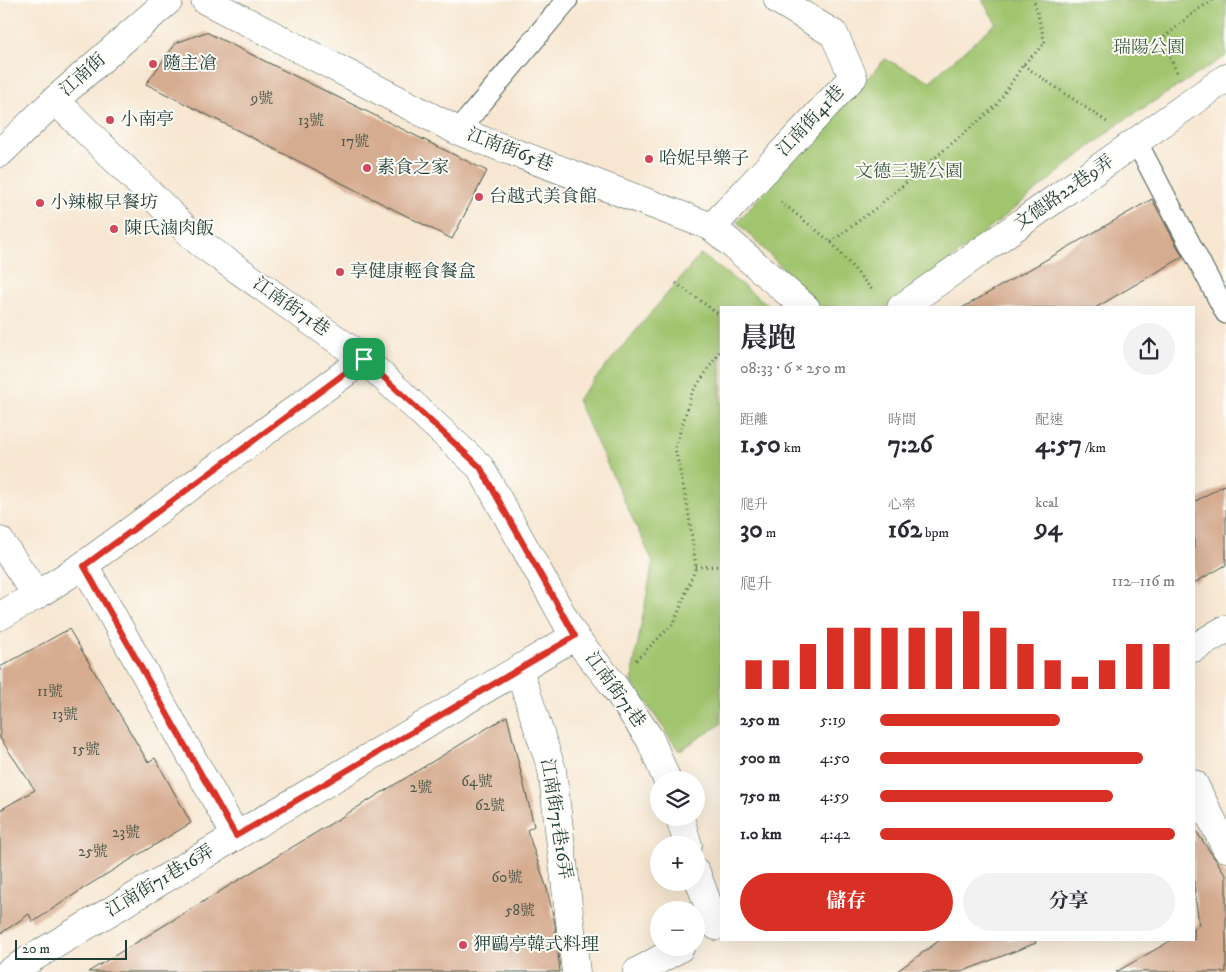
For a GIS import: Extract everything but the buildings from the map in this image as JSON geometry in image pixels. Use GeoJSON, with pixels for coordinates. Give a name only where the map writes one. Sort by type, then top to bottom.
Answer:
{"type":"FeatureCollection","features":[{"type":"Feature","properties":{"kind":"street","name":"江南街"},"geometry":{"type":"LineString","coordinates":[[0,153],[55,100],[169,0]]}},
{"type":"Feature","properties":{"kind":"street","name":"江南街65巷"},"geometry":{"type":"LineString","coordinates":[[205,0],[458,131],[712,227],[804,306]]}},
{"type":"Feature","properties":{"kind":"street","name":"江南街41巷"},"geometry":{"type":"LineString","coordinates":[[712,227],[853,77],[834,34],[778,0]]}},
{"type":"Feature","properties":{"kind":"street","name":"文德路22巷9弄"},"geometry":{"type":"LineString","coordinates":[[904,306],[1226,78]]}},
{"type":"Feature","properties":{"kind":"street","name":"江南街71巷"},"geometry":{"type":"LineString","coordinates":[[55,100],[200,242],[364,359],[480,467],[575,636],[612,683],[650,739],[663,771]]}},
{"type":"Feature","properties":{"kind":"street"},"geometry":{"type":"LineString","coordinates":[[0,616],[84,566],[364,359]]}},
{"type":"Feature","properties":{"kind":"street"},"geometry":{"type":"LineString","coordinates":[[0,541],[37,595]]}},
{"type":"Feature","properties":{"kind":"street"},"geometry":{"type":"LineString","coordinates":[[84,566],[236,836]]}},
{"type":"Feature","properties":{"kind":"street"},"geometry":{"type":"LineString","coordinates":[[1195,647],[1226,629]]}},
{"type":"Feature","properties":{"kind":"street","name":"江南街71巷16弄"},"geometry":{"type":"LineString","coordinates":[[9,972],[575,636]]}},
{"type":"Feature","properties":{"kind":"street","name":"江南街71巷16弄"},"geometry":{"type":"LineString","coordinates":[[519,670],[552,770],[576,972]]}},
{"type":"Feature","properties":{"kind":"street"},"geometry":{"type":"LineString","coordinates":[[1195,786],[1226,848]]}},
{"type":"Feature","properties":{"kind":"street"},"geometry":{"type":"LineString","coordinates":[[701,891],[711,929]]}},
{"type":"Feature","properties":{"kind":"street"},"geometry":{"type":"LineString","coordinates":[[648,970],[668,956]]}},
{"type":"Feature","properties":{"kind":"lane"},"geometry":{"type":"LineString","coordinates":[[458,131],[567,0]]}},
{"type":"Feature","properties":{"kind":"lane"},"geometry":{"type":"LineString","coordinates":[[1136,141],[1226,314]]}},
{"type":"Feature","properties":{"kind":"path"},"geometry":{"type":"LineString","coordinates":[[831,242],[876,208],[996,106],[1023,65],[1045,43],[1034,0]]}},
{"type":"Feature","properties":{"kind":"path"},"geometry":{"type":"LineString","coordinates":[[1192,102],[1161,40],[1197,10],[1213,0]]}},
{"type":"Feature","properties":{"kind":"path"},"geometry":{"type":"LineString","coordinates":[[1023,65],[1136,141]]}},
{"type":"Feature","properties":{"kind":"path"},"geometry":{"type":"LineString","coordinates":[[755,181],[831,242],[874,293]]}},
{"type":"Feature","properties":{"kind":"path"},"geometry":{"type":"LineString","coordinates":[[676,283],[720,315]]}},
{"type":"Feature","properties":{"kind":"path"},"geometry":{"type":"LineString","coordinates":[[612,683],[674,623],[696,567],[688,509],[675,448],[692,393],[720,351]]}},
{"type":"Feature","properties":{"kind":"path"},"geometry":{"type":"LineString","coordinates":[[696,567],[720,566]]}},
{"type":"Feature","properties":{"kind":"green space","name":"文德三號公園"},"geometry":{"type":"Polygon","coordinates":[[[982,0],[1226,0],[1226,56],[1118,124],[894,306],[820,306],[737,222],[885,59],[930,81],[996,23],[982,0]]]}},
{"type":"Feature","properties":{"kind":"green space"},"geometry":{"type":"Polygon","coordinates":[[[701,254],[770,306],[720,306],[720,725],[679,751],[632,682],[653,562],[577,400],[701,254]]]}},
{"type":"Feature","properties":{"kind":"place","name":"隨主凔"},"geometry":{"type":"Point","coordinates":[153,64]}},
{"type":"Feature","properties":{"kind":"place","name":"小南亭"},"geometry":{"type":"Point","coordinates":[110,120]}},
{"type":"Feature","properties":{"kind":"place","name":"哈妮早樂子"},"geometry":{"type":"Point","coordinates":[649,159]}},
{"type":"Feature","properties":{"kind":"place","name":"素食之家"},"geometry":{"type":"Point","coordinates":[367,168]}},
{"type":"Feature","properties":{"kind":"place","name":"台越式美食館"},"geometry":{"type":"Point","coordinates":[479,197]}},
{"type":"Feature","properties":{"kind":"place","name":"小辣椒早餐坊"},"geometry":{"type":"Point","coordinates":[40,203]}},
{"type":"Feature","properties":{"kind":"place","name":"陳氏滷肉飯"},"geometry":{"type":"Point","coordinates":[114,229]}},
{"type":"Feature","properties":{"kind":"place","name":"享健康輕食餐盒"},"geometry":{"type":"Point","coordinates":[340,272]}},
{"type":"Feature","properties":{"kind":"place","name":"狎鷗亭韓式料理"},"geometry":{"type":"Point","coordinates":[463,945]}},
{"type":"Feature","properties":{"kind":"route"},"geometry":{"type":"LineString","coordinates":[[364,359],[480,467],[575,636],[236,836],[84,566],[364,359]]}},
{"type":"Feature","properties":{"kind":"park label","name":"瑞陽公園"},"geometry":{"type":"Point","coordinates":[1149,48]}}]}
